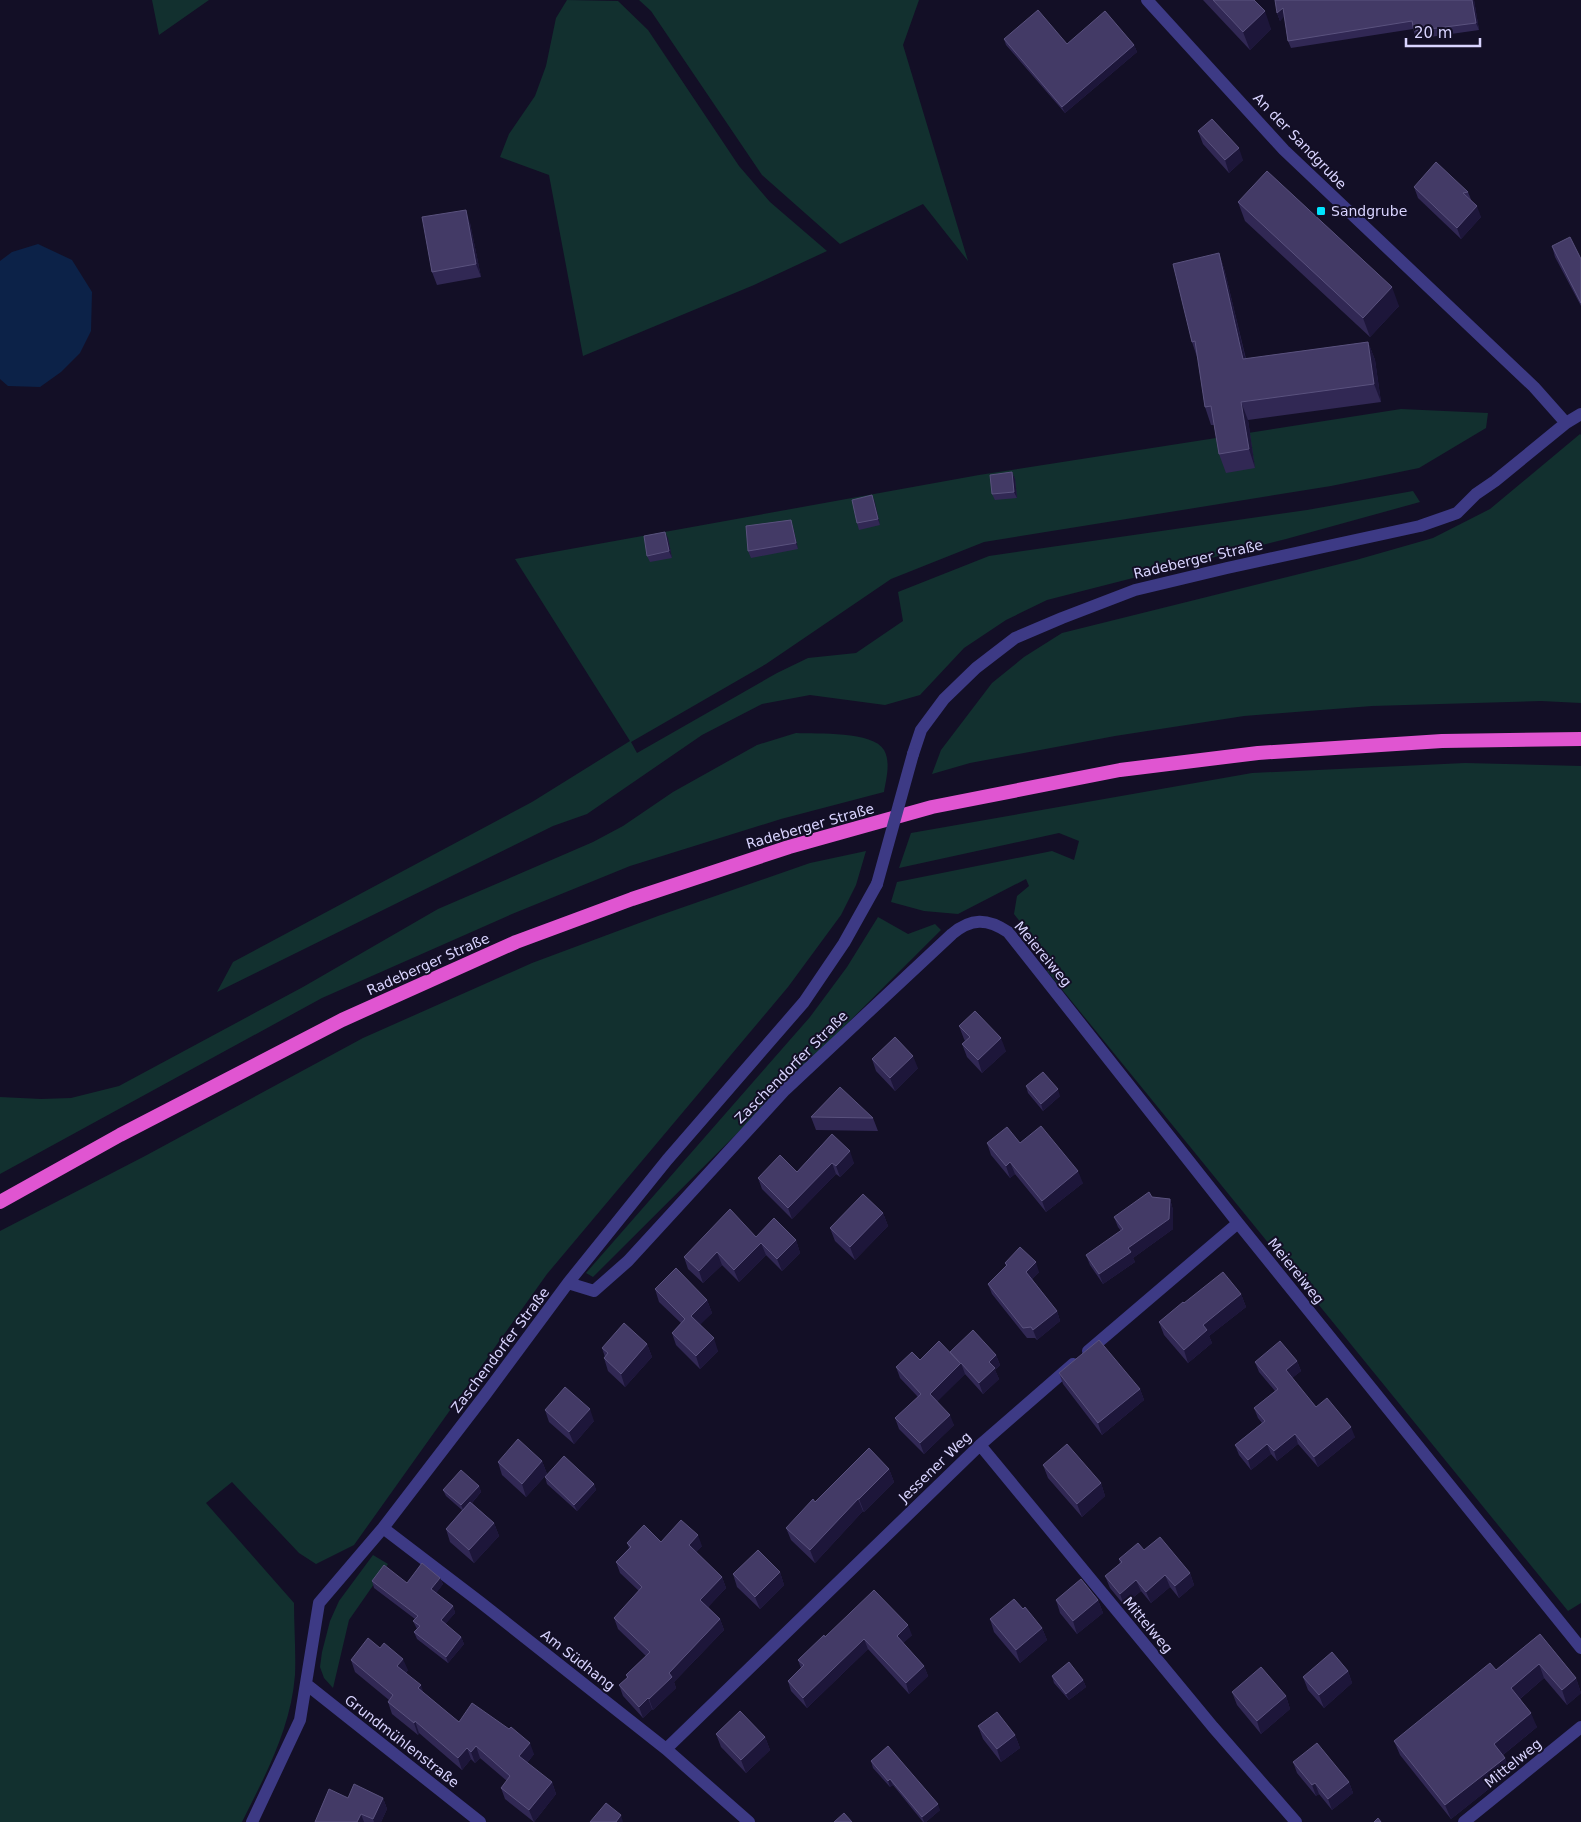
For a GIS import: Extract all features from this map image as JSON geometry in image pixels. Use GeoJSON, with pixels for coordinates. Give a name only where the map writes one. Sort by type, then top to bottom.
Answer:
{"type":"FeatureCollection","features":[{"type":"Feature","properties":{"kind":"highway","name":"Radeberger Straße"},"geometry":{"type":"LineString","coordinates":[[0,1202],[120,1134],[342,1020],[479,958],[516,942],[632,899],[789,847],[932,807],[1120,770],[1258,753],[1442,741],[1581,739]]}},
{"type":"Feature","properties":{"kind":"street","name":"An der Sandgrube"},"geometry":{"type":"LineString","coordinates":[[1147,0],[1284,150],[1534,386],[1566,424]]}},
{"type":"Feature","properties":{"kind":"street","name":"Radeberger Straße"},"geometry":{"type":"LineString","coordinates":[[568,1283],[667,1160],[804,1002],[844,943],[877,884],[921,730],[944,699],[976,668],[1015,638],[1135,590],[1420,526],[1457,513],[1476,494],[1496,481],[1581,414]]}},
{"type":"Feature","properties":{"kind":"street","name":"Zaschendorfer Straße"},"geometry":{"type":"LineString","coordinates":[[252,1822],[300,1720],[319,1603],[383,1528],[485,1396],[568,1283],[594,1291],[628,1261],[786,1090],[962,925],[983,922]]}},
{"type":"Feature","properties":{"kind":"street","name":"Meiereiweg"},"geometry":{"type":"LineString","coordinates":[[983,922],[995,923],[1008,932],[1238,1223],[1581,1648]]}},
{"type":"Feature","properties":{"kind":"street","name":"Jessener Weg"},"geometry":{"type":"LineString","coordinates":[[666,1749],[980,1445],[1110,1331],[1238,1223]]}},
{"type":"Feature","properties":{"kind":"street","name":"Mittelweg"},"geometry":{"type":"LineString","coordinates":[[980,1445],[1213,1726],[1296,1822]]}},
{"type":"Feature","properties":{"kind":"street","name":"Am Südhang"},"geometry":{"type":"LineString","coordinates":[[383,1528],[666,1749],[749,1822]]}},
{"type":"Feature","properties":{"kind":"street","name":"Grundmühlenstraße"},"geometry":{"type":"LineString","coordinates":[[306,1684],[480,1822]]}},
{"type":"Feature","properties":{"kind":"street","name":"Mittelweg"},"geometry":{"type":"LineString","coordinates":[[1464,1822],[1581,1727]]}},
{"type":"Feature","properties":{"kind":"green space"},"geometry":{"type":"Polygon","coordinates":[[[152,0],[209,0],[159,35],[152,0]]]}},
{"type":"Feature","properties":{"kind":"green space"},"geometry":{"type":"Polygon","coordinates":[[[567,0],[618,1],[648,30],[739,166],[770,202],[827,251],[754,285],[583,356],[549,175],[500,157],[509,134],[535,96],[546,66],[556,18],[567,0]]]}},
{"type":"Feature","properties":{"kind":"green space"},"geometry":{"type":"Polygon","coordinates":[[[639,0],[919,0],[903,45],[968,261],[923,204],[840,244],[762,175],[651,11],[639,0]]]}},
{"type":"Feature","properties":{"kind":"green space"},"geometry":{"type":"Polygon","coordinates":[[[1401,409],[1488,413],[1486,428],[1419,468],[1331,486],[984,542],[891,579],[766,664],[631,742],[637,753],[777,673],[808,658],[856,653],[903,621],[898,592],[989,556],[1307,510],[1413,491],[1420,502],[1286,539],[1047,600],[1006,620],[964,648],[920,695],[885,705],[810,695],[762,704],[702,735],[587,814],[553,826],[217,992],[233,962],[532,802],[630,741],[515,559],[979,475],[1401,409]]]}},
{"type":"Feature","properties":{"kind":"green space"},"geometry":{"type":"Polygon","coordinates":[[[1580,434],[1581,703],[1541,701],[1372,706],[1244,716],[1115,736],[970,763],[932,774],[941,750],[992,683],[1024,657],[1062,633],[1356,560],[1433,538],[1490,509],[1580,434]]]}},
{"type":"Feature","properties":{"kind":"green space"},"geometry":{"type":"Polygon","coordinates":[[[796,733],[844,735],[869,739],[878,744],[884,750],[887,760],[884,792],[781,819],[630,866],[512,914],[322,998],[0,1174],[0,1097],[71,1098],[119,1086],[303,987],[438,909],[593,842],[623,826],[673,792],[757,745],[796,733]]]}},
{"type":"Feature","properties":{"kind":"green space"},"geometry":{"type":"Polygon","coordinates":[[[1465,763],[1581,766],[1581,1603],[1568,1611],[1047,971],[1053,964],[1014,914],[1017,896],[1029,886],[1026,879],[958,914],[924,911],[891,902],[897,882],[1052,851],[1074,860],[1079,841],[1059,833],[899,868],[911,833],[1252,773],[1465,763]]]}},
{"type":"Feature","properties":{"kind":"green space"},"geometry":{"type":"Polygon","coordinates":[[[866,851],[856,885],[841,915],[788,987],[547,1274],[354,1545],[316,1564],[299,1553],[232,1482],[206,1503],[294,1603],[295,1675],[293,1695],[276,1751],[242,1822],[0,1822],[0,1231],[145,1156],[363,1038],[532,963],[658,916],[810,863],[866,851]]]}},
{"type":"Feature","properties":{"kind":"green space"},"geometry":{"type":"Polygon","coordinates":[[[878,917],[908,934],[935,924],[941,930],[593,1277],[586,1273],[810,1017],[847,967],[878,917]]]}},
{"type":"Feature","properties":{"kind":"green space"},"geometry":{"type":"Polygon","coordinates":[[[373,1555],[388,1564],[349,1620],[333,1688],[324,1678],[320,1667],[330,1621],[339,1601],[373,1555]]]}},
{"type":"Feature","properties":{"kind":"water"},"geometry":{"type":"Polygon","coordinates":[[[38,244],[72,260],[92,292],[91,331],[80,353],[61,372],[40,387],[8,386],[0,379],[0,261],[12,252],[38,244]]]}},
{"type":"Feature","properties":{"kind":"building"},"geometry":{"type":"Polygon","coordinates":[[[1213,0],[1254,0],[1265,11],[1243,32],[1213,0]]]}},
{"type":"Feature","properties":{"kind":"building"},"geometry":{"type":"Polygon","coordinates":[[[1275,0],[1472,0],[1476,23],[1414,31],[1412,21],[1288,41],[1283,8],[1277,13],[1275,0]]]}},
{"type":"Feature","properties":{"kind":"building"},"geometry":{"type":"Polygon","coordinates":[[[1038,10],[1067,44],[1105,11],[1134,45],[1062,107],[1004,39],[1038,10]]]}},
{"type":"Feature","properties":{"kind":"building"},"geometry":{"type":"Polygon","coordinates":[[[1212,119],[1239,148],[1225,160],[1198,131],[1212,119]]]}},
{"type":"Feature","properties":{"kind":"building"},"geometry":{"type":"Polygon","coordinates":[[[1436,162],[1468,192],[1463,193],[1477,206],[1457,228],[1414,187],[1436,162]]]}},
{"type":"Feature","properties":{"kind":"building"},"geometry":{"type":"Polygon","coordinates":[[[1267,171],[1392,287],[1363,318],[1238,202],[1267,171]]]}},
{"type":"Feature","properties":{"kind":"building"},"geometry":{"type":"Polygon","coordinates":[[[466,210],[476,264],[432,272],[422,217],[466,210]]]}},
{"type":"Feature","properties":{"kind":"building"},"geometry":{"type":"Polygon","coordinates":[[[1570,237],[1581,259],[1581,303],[1552,246],[1570,237]]]}},
{"type":"Feature","properties":{"kind":"building"},"geometry":{"type":"Polygon","coordinates":[[[1219,253],[1243,359],[1368,342],[1374,384],[1241,402],[1249,449],[1219,454],[1211,406],[1205,407],[1195,341],[1192,342],[1173,264],[1219,253]]]}},
{"type":"Feature","properties":{"kind":"building"},"geometry":{"type":"Polygon","coordinates":[[[1012,472],[1014,492],[992,494],[990,475],[1012,472]]]}},
{"type":"Feature","properties":{"kind":"building"},"geometry":{"type":"Polygon","coordinates":[[[872,495],[878,519],[857,523],[852,500],[872,495]]]}},
{"type":"Feature","properties":{"kind":"building"},"geometry":{"type":"Polygon","coordinates":[[[791,520],[796,543],[748,551],[746,526],[791,520]]]}},
{"type":"Feature","properties":{"kind":"building"},"geometry":{"type":"Polygon","coordinates":[[[665,532],[669,551],[647,556],[644,536],[665,532]]]}},
{"type":"Feature","properties":{"kind":"building"},"geometry":{"type":"Polygon","coordinates":[[[975,1011],[1001,1038],[978,1060],[962,1044],[970,1037],[959,1026],[975,1011]]]}},
{"type":"Feature","properties":{"kind":"building"},"geometry":{"type":"Polygon","coordinates":[[[895,1037],[913,1056],[890,1078],[872,1059],[895,1037]]]}},
{"type":"Feature","properties":{"kind":"building"},"geometry":{"type":"Polygon","coordinates":[[[1043,1072],[1058,1089],[1041,1104],[1026,1086],[1043,1072]]]}},
{"type":"Feature","properties":{"kind":"building"},"geometry":{"type":"Polygon","coordinates":[[[840,1087],[873,1118],[811,1117],[840,1087]]]}},
{"type":"Feature","properties":{"kind":"building"},"geometry":{"type":"Polygon","coordinates":[[[1041,1126],[1078,1171],[1042,1201],[1010,1162],[1006,1166],[987,1143],[1007,1127],[1020,1143],[1041,1126]]]}},
{"type":"Feature","properties":{"kind":"building"},"geometry":{"type":"Polygon","coordinates":[[[832,1134],[850,1151],[836,1166],[832,1163],[788,1208],[758,1178],[780,1155],[797,1172],[832,1134]]]}},
{"type":"Feature","properties":{"kind":"building"},"geometry":{"type":"Polygon","coordinates":[[[1149,1192],[1152,1197],[1170,1199],[1169,1219],[1128,1248],[1131,1252],[1099,1274],[1086,1255],[1123,1229],[1114,1217],[1149,1192]]]}},
{"type":"Feature","properties":{"kind":"building"},"geometry":{"type":"Polygon","coordinates":[[[863,1194],[883,1213],[850,1247],[830,1228],[863,1194]]]}},
{"type":"Feature","properties":{"kind":"building"},"geometry":{"type":"Polygon","coordinates":[[[730,1209],[756,1237],[774,1218],[796,1240],[777,1259],[761,1243],[734,1270],[717,1252],[699,1271],[684,1257],[730,1209]]]}},
{"type":"Feature","properties":{"kind":"building"},"geometry":{"type":"Polygon","coordinates":[[[1020,1247],[1036,1262],[1026,1272],[1057,1311],[1033,1330],[1031,1327],[1023,1328],[988,1284],[1007,1265],[1005,1263],[1020,1247]]]}},
{"type":"Feature","properties":{"kind":"building"},"geometry":{"type":"Polygon","coordinates":[[[676,1268],[707,1300],[691,1316],[714,1338],[696,1356],[672,1333],[685,1319],[655,1289],[676,1268]]]}},
{"type":"Feature","properties":{"kind":"building"},"geometry":{"type":"Polygon","coordinates":[[[1223,1272],[1241,1294],[1203,1325],[1207,1330],[1184,1350],[1159,1322],[1223,1272]]]}},
{"type":"Feature","properties":{"kind":"building"},"geometry":{"type":"Polygon","coordinates":[[[624,1323],[647,1344],[621,1374],[604,1358],[608,1353],[602,1348],[624,1323]]]}},
{"type":"Feature","properties":{"kind":"building"},"geometry":{"type":"Polygon","coordinates":[[[973,1330],[996,1355],[989,1362],[995,1368],[979,1383],[961,1363],[930,1394],[950,1415],[920,1443],[895,1418],[921,1394],[896,1367],[912,1352],[920,1360],[939,1341],[960,1363],[950,1352],[973,1330]]]}},
{"type":"Feature","properties":{"kind":"building"},"geometry":{"type":"Polygon","coordinates":[[[1099,1340],[1140,1389],[1098,1423],[1059,1373],[1099,1340]]]}},
{"type":"Feature","properties":{"kind":"building"},"geometry":{"type":"Polygon","coordinates":[[[1280,1341],[1297,1361],[1286,1370],[1316,1407],[1327,1398],[1351,1427],[1314,1457],[1295,1434],[1274,1451],[1267,1444],[1248,1460],[1235,1445],[1265,1421],[1254,1408],[1278,1389],[1255,1362],[1280,1341]]]}},
{"type":"Feature","properties":{"kind":"building"},"geometry":{"type":"Polygon","coordinates":[[[565,1387],[590,1409],[569,1432],[545,1410],[565,1387]]]}},
{"type":"Feature","properties":{"kind":"building"},"geometry":{"type":"Polygon","coordinates":[[[518,1439],[542,1461],[522,1484],[498,1462],[518,1439]]]}},
{"type":"Feature","properties":{"kind":"building"},"geometry":{"type":"Polygon","coordinates":[[[1067,1444],[1101,1483],[1077,1504],[1043,1465],[1067,1444]]]}},
{"type":"Feature","properties":{"kind":"building"},"geometry":{"type":"Polygon","coordinates":[[[869,1448],[889,1469],[810,1550],[786,1528],[813,1499],[815,1502],[869,1448]]]}},
{"type":"Feature","properties":{"kind":"building"},"geometry":{"type":"Polygon","coordinates":[[[564,1456],[594,1484],[574,1505],[545,1477],[564,1456]]]}},
{"type":"Feature","properties":{"kind":"building"},"geometry":{"type":"Polygon","coordinates":[[[461,1470],[479,1486],[461,1505],[443,1490],[461,1470]]]}},
{"type":"Feature","properties":{"kind":"building"},"geometry":{"type":"Polygon","coordinates":[[[470,1502],[494,1523],[469,1550],[446,1529],[470,1502]]]}},
{"type":"Feature","properties":{"kind":"building"},"geometry":{"type":"Polygon","coordinates":[[[681,1520],[698,1535],[689,1545],[722,1577],[700,1600],[720,1619],[669,1673],[672,1677],[639,1707],[619,1685],[628,1677],[626,1675],[650,1652],[614,1618],[642,1587],[616,1562],[631,1547],[627,1543],[644,1525],[661,1542],[681,1520]]]}},
{"type":"Feature","properties":{"kind":"building"},"geometry":{"type":"Polygon","coordinates":[[[1160,1537],[1190,1573],[1175,1586],[1165,1575],[1146,1592],[1136,1580],[1120,1594],[1105,1576],[1122,1562],[1119,1559],[1138,1543],[1144,1550],[1160,1537]]]}},
{"type":"Feature","properties":{"kind":"building"},"geometry":{"type":"Polygon","coordinates":[[[758,1550],[780,1572],[755,1597],[733,1574],[758,1550]]]}},
{"type":"Feature","properties":{"kind":"building"},"geometry":{"type":"Polygon","coordinates":[[[422,1563],[440,1578],[431,1589],[453,1606],[441,1620],[461,1637],[446,1657],[414,1632],[420,1626],[413,1621],[418,1616],[372,1581],[384,1565],[407,1583],[422,1563]]]}},
{"type":"Feature","properties":{"kind":"building"},"geometry":{"type":"Polygon","coordinates":[[[1081,1579],[1098,1600],[1073,1621],[1056,1600],[1081,1579]]]}},
{"type":"Feature","properties":{"kind":"building"},"geometry":{"type":"Polygon","coordinates":[[[874,1590],[908,1625],[897,1636],[924,1666],[906,1683],[864,1639],[803,1698],[788,1681],[804,1665],[798,1660],[874,1590]]]}},
{"type":"Feature","properties":{"kind":"building"},"geometry":{"type":"Polygon","coordinates":[[[1014,1599],[1023,1609],[1025,1607],[1042,1628],[1016,1650],[990,1619],[1014,1599]]]}},
{"type":"Feature","properties":{"kind":"building"},"geometry":{"type":"Polygon","coordinates":[[[1540,1634],[1576,1678],[1562,1690],[1539,1664],[1511,1688],[1531,1713],[1494,1744],[1505,1758],[1445,1805],[1394,1741],[1490,1663],[1496,1670],[1540,1634]]]}},
{"type":"Feature","properties":{"kind":"building"},"geometry":{"type":"Polygon","coordinates":[[[368,1638],[380,1648],[384,1643],[403,1659],[397,1666],[421,1685],[418,1688],[459,1722],[472,1703],[509,1729],[511,1727],[530,1743],[519,1756],[552,1782],[529,1810],[501,1788],[510,1776],[476,1746],[471,1752],[467,1748],[458,1758],[415,1721],[414,1723],[388,1702],[393,1695],[351,1660],[368,1638]]]}},
{"type":"Feature","properties":{"kind":"building"},"geometry":{"type":"Polygon","coordinates":[[[1332,1652],[1348,1671],[1319,1695],[1303,1677],[1332,1652]]]}},
{"type":"Feature","properties":{"kind":"building"},"geometry":{"type":"Polygon","coordinates":[[[1069,1662],[1083,1680],[1066,1694],[1052,1676],[1069,1662]]]}},
{"type":"Feature","properties":{"kind":"building"},"geometry":{"type":"Polygon","coordinates":[[[1261,1667],[1286,1696],[1257,1721],[1232,1692],[1261,1667]]]}},
{"type":"Feature","properties":{"kind":"building"},"geometry":{"type":"Polygon","coordinates":[[[740,1711],[765,1737],[741,1760],[716,1734],[740,1711]]]}},
{"type":"Feature","properties":{"kind":"building"},"geometry":{"type":"Polygon","coordinates":[[[997,1712],[1015,1735],[997,1749],[978,1726],[997,1712]]]}},
{"type":"Feature","properties":{"kind":"building"},"geometry":{"type":"Polygon","coordinates":[[[1317,1743],[1349,1782],[1328,1799],[1315,1783],[1312,1785],[1293,1762],[1317,1743]]]}},
{"type":"Feature","properties":{"kind":"building"},"geometry":{"type":"Polygon","coordinates":[[[888,1746],[938,1804],[922,1817],[890,1779],[888,1781],[871,1761],[888,1746]]]}},
{"type":"Feature","properties":{"kind":"building"},"geometry":{"type":"Polygon","coordinates":[[[354,1784],[383,1798],[373,1819],[361,1814],[357,1822],[315,1822],[329,1789],[348,1798],[354,1784]]]}},
{"type":"Feature","properties":{"kind":"building"},"geometry":{"type":"Polygon","coordinates":[[[606,1803],[621,1815],[616,1822],[590,1822],[606,1803]]]}},
{"type":"Feature","properties":{"kind":"building"},"geometry":{"type":"Polygon","coordinates":[[[844,1813],[852,1822],[834,1822],[844,1813]]]}},
{"type":"Feature","properties":{"kind":"place","name":"Sandgrube"},"geometry":{"type":"Point","coordinates":[1321,211]}}]}
